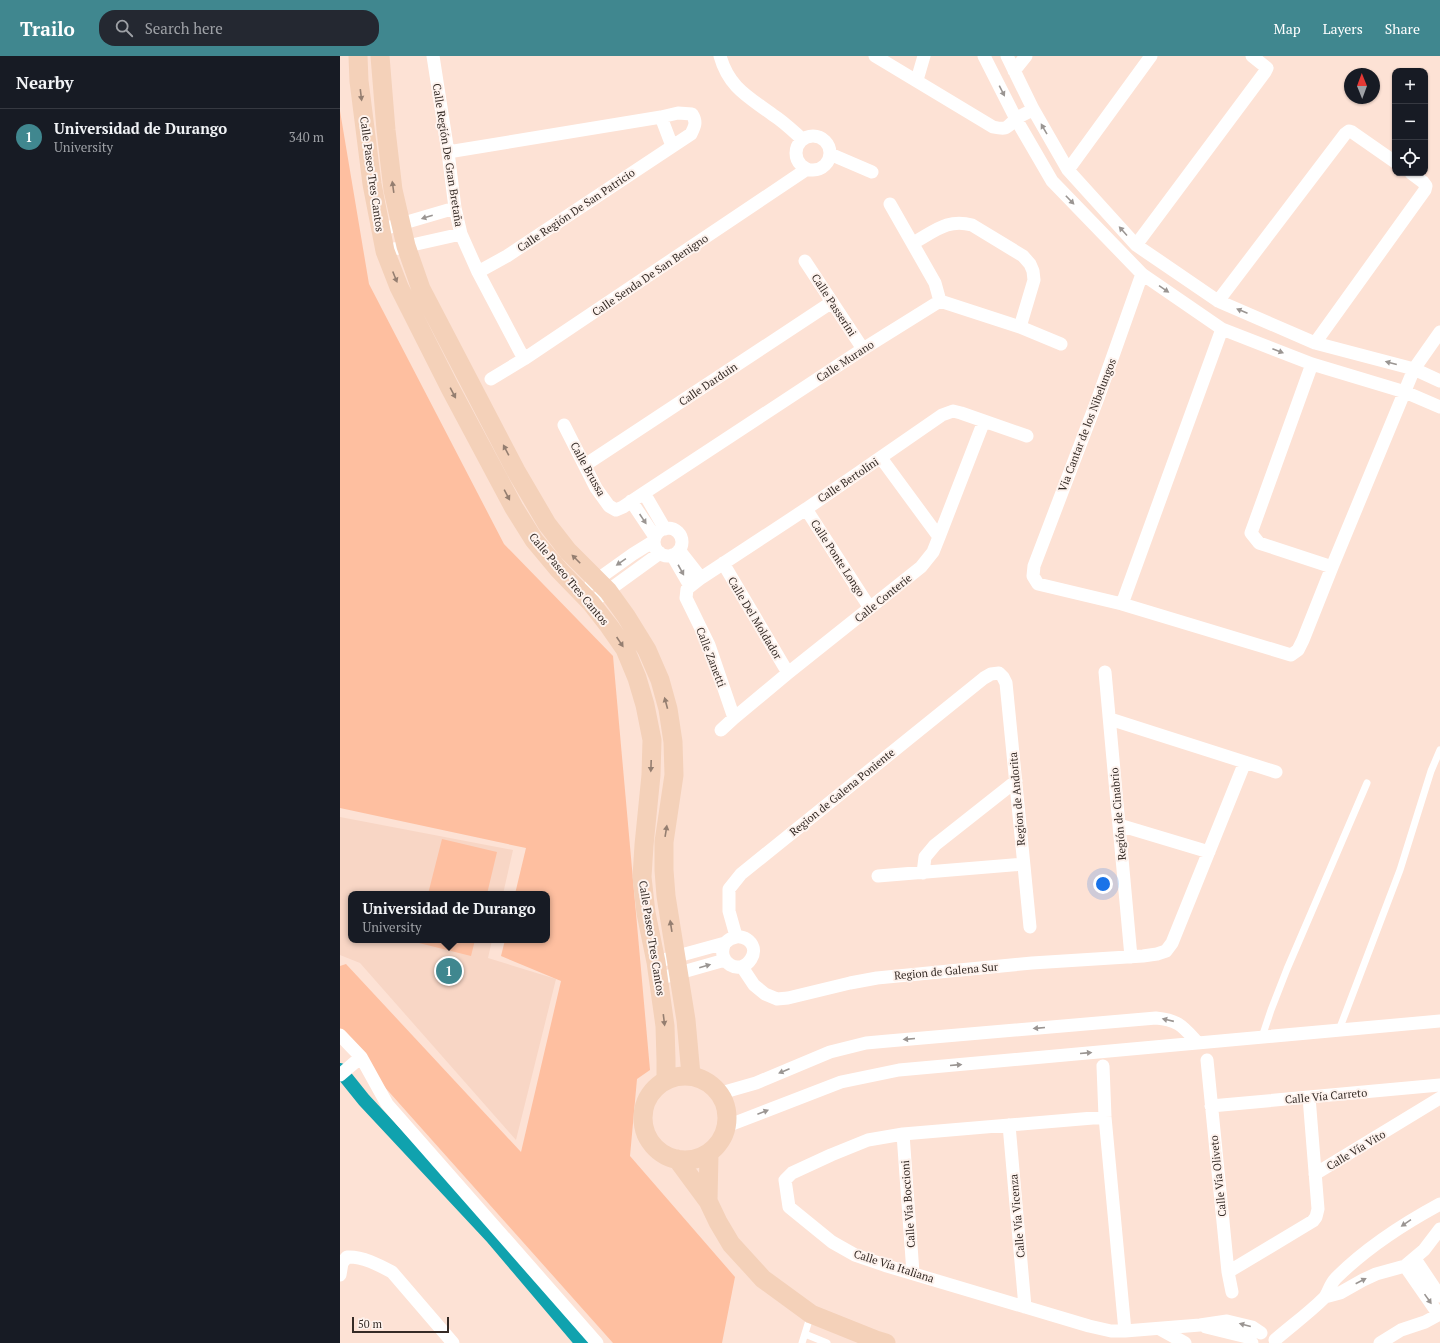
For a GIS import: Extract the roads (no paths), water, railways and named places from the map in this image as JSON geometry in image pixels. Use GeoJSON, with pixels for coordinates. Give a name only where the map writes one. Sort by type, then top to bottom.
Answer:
{"type":"FeatureCollection","features":[{"type":"Feature","properties":{"kind":"street","name":"Calle Paseo Tres Cantos"},"geometry":{"type":"LineString","coordinates":[[358,56],[359,81],[372,184],[380,230],[385,251],[399,287],[450,388],[514,508],[534,540],[609,626],[625,649],[637,678],[647,712],[652,740],[651,775],[642,876],[646,913],[657,970],[665,1026],[666,1080]]}},
{"type":"Feature","properties":{"kind":"street","name":"Calle Paseo Tres Cantos"},"geometry":{"type":"LineString","coordinates":[[380,56],[393,190],[400,225],[421,289],[516,471],[543,518],[568,551],[602,585],[626,616],[647,650],[660,680],[668,709],[674,775],[664,842],[666,896],[686,1020],[691,1075]]}},
{"type":"Feature","properties":{"kind":"street","name":"Calle Región De Gran Bretaña"},"geometry":{"type":"LineString","coordinates":[[433,56],[455,208],[461,234],[478,272],[524,359]]}},
{"type":"Feature","properties":{"kind":"street"},"geometry":{"type":"LineString","coordinates":[[720,56],[724,68],[735,86],[775,116],[802,139]]}},
{"type":"Feature","properties":{"kind":"street"},"geometry":{"type":"LineString","coordinates":[[875,56],[993,127],[1002,129],[1009,127],[1016,119],[1033,109]]}},
{"type":"Feature","properties":{"kind":"street"},"geometry":{"type":"LineString","coordinates":[[917,80],[924,56]]}},
{"type":"Feature","properties":{"kind":"street"},"geometry":{"type":"LineString","coordinates":[[984,56],[1016,119],[1052,181],[1142,274],[1222,329],[1312,364],[1405,392],[1440,407]]}},
{"type":"Feature","properties":{"kind":"street"},"geometry":{"type":"LineString","coordinates":[[1007,56],[1033,109],[1068,170],[1136,246],[1218,301],[1316,343],[1414,369],[1440,381]]}},
{"type":"Feature","properties":{"kind":"street"},"geometry":{"type":"LineString","coordinates":[[1014,71],[1026,56]]}},
{"type":"Feature","properties":{"kind":"street"},"geometry":{"type":"LineString","coordinates":[[1068,170],[1151,56]]}},
{"type":"Feature","properties":{"kind":"street"},"geometry":{"type":"LineString","coordinates":[[1136,246],[1265,72],[1267,68],[1252,56]]}},
{"type":"Feature","properties":{"kind":"street","name":"Calle Región De San Patricio"},"geometry":{"type":"LineString","coordinates":[[448,152],[678,113],[692,114],[695,119],[696,125],[691,134],[507,256],[478,272]]}},
{"type":"Feature","properties":{"kind":"street"},"geometry":{"type":"LineString","coordinates":[[660,117],[672,146]]}},
{"type":"Feature","properties":{"kind":"street"},"geometry":{"type":"LineString","coordinates":[[1218,301],[1345,134],[1352,132],[1392,160]]}},
{"type":"Feature","properties":{"kind":"street"},"geometry":{"type":"LineString","coordinates":[[810,136],[818,136],[824,140],[829,147],[830,154],[828,162],[815,170],[807,169],[801,165],[797,159],[796,152],[802,139],[810,136]]}},
{"type":"Feature","properties":{"kind":"street"},"geometry":{"type":"LineString","coordinates":[[830,154],[872,172]]}},
{"type":"Feature","properties":{"kind":"street","name":"Calle Senda De San Benigno"},"geometry":{"type":"LineString","coordinates":[[491,379],[524,359],[807,169]]}},
{"type":"Feature","properties":{"kind":"street"},"geometry":{"type":"LineString","coordinates":[[1316,343],[1425,190],[1426,186],[1423,182],[1414,176]]}},
{"type":"Feature","properties":{"kind":"street"},"geometry":{"type":"LineString","coordinates":[[890,204],[936,283],[940,301],[1020,327],[1061,344]]}},
{"type":"Feature","properties":{"kind":"street"},"geometry":{"type":"LineString","coordinates":[[380,230],[455,208]]}},
{"type":"Feature","properties":{"kind":"street"},"geometry":{"type":"LineString","coordinates":[[913,243],[945,225],[954,222],[963,223],[972,226],[1023,256],[1030,264],[1033,271],[1034,280],[1020,327]]}},
{"type":"Feature","properties":{"kind":"street"},"geometry":{"type":"LineString","coordinates":[[385,251],[461,234]]}},
{"type":"Feature","properties":{"kind":"street","name":"Calle Passerini"},"geometry":{"type":"LineString","coordinates":[[805,261],[863,349]]}},
{"type":"Feature","properties":{"kind":"street","name":"Via Cantar de los Nibelungos"},"geometry":{"type":"LineString","coordinates":[[1122,604],[1038,584],[1032,576],[1034,566],[1098,398],[1142,274]]}},
{"type":"Feature","properties":{"kind":"street","name":"Calle Murano"},"geometry":{"type":"LineString","coordinates":[[616,510],[863,349],[940,301]]}},
{"type":"Feature","properties":{"kind":"street","name":"Calle Darduin"},"geometry":{"type":"LineString","coordinates":[[585,465],[832,302]]}},
{"type":"Feature","properties":{"kind":"street"},"geometry":{"type":"LineString","coordinates":[[1222,329],[1122,604],[1291,655],[1298,650],[1303,640],[1414,369],[1440,332]]}},
{"type":"Feature","properties":{"kind":"street"},"geometry":{"type":"LineString","coordinates":[[1312,364],[1251,533],[1259,543],[1332,567]]}},
{"type":"Feature","properties":{"kind":"street","name":"Calle Bertolini"},"geometry":{"type":"LineString","coordinates":[[688,592],[701,578],[806,509],[942,415],[953,412],[961,413],[1028,436]]}},
{"type":"Feature","properties":{"kind":"street","name":"Calle Conterie"},"geometry":{"type":"LineString","coordinates":[[721,730],[788,673],[920,568],[933,552],[984,421]]}},
{"type":"Feature","properties":{"kind":"street","name":"Calle Brussa"},"geometry":{"type":"LineString","coordinates":[[564,424],[596,488],[609,506],[616,510]]}},
{"type":"Feature","properties":{"kind":"street"},"geometry":{"type":"LineString","coordinates":[[881,458],[939,537]]}},
{"type":"Feature","properties":{"kind":"street"},"geometry":{"type":"LineString","coordinates":[[644,493],[666,528]]}},
{"type":"Feature","properties":{"kind":"street"},"geometry":{"type":"LineString","coordinates":[[631,501],[655,539]]}},
{"type":"Feature","properties":{"kind":"street","name":"Calle Ponte Longo"},"geometry":{"type":"LineString","coordinates":[[806,509],[870,608]]}},
{"type":"Feature","properties":{"kind":"street"},"geometry":{"type":"LineString","coordinates":[[602,585],[670,553],[681,542],[678,533],[675,530],[666,528],[657,533],[655,546],[670,553],[701,578]]}},
{"type":"Feature","properties":{"kind":"street"},"geometry":{"type":"LineString","coordinates":[[585,597],[602,585],[633,554],[655,539]]}},
{"type":"Feature","properties":{"kind":"street"},"geometry":{"type":"LineString","coordinates":[[670,553],[688,592]]}},
{"type":"Feature","properties":{"kind":"street","name":"Calle Del Moldador"},"geometry":{"type":"LineString","coordinates":[[723,563],[788,673]]}},
{"type":"Feature","properties":{"kind":"street","name":"Calle Zanetti"},"geometry":{"type":"LineString","coordinates":[[688,592],[709,645],[734,718]]}},
{"type":"Feature","properties":{"kind":"street","name":"Región de Cinabrio"},"geometry":{"type":"LineString","coordinates":[[1105,672],[1131,957]]}},
{"type":"Feature","properties":{"kind":"street","name":"Region de Andorita"},"geometry":{"type":"LineString","coordinates":[[999,673],[1006,683],[1030,926]]}},
{"type":"Feature","properties":{"kind":"street","name":"Region de Galena Poniente"},"geometry":{"type":"LineString","coordinates":[[731,940],[729,889],[741,874],[984,678],[991,674],[999,673]]}},
{"type":"Feature","properties":{"kind":"street"},"geometry":{"type":"LineString","coordinates":[[1110,718],[1276,772]]}},
{"type":"Feature","properties":{"kind":"street"},"geometry":{"type":"LineString","coordinates":[[1119,825],[1209,852],[1245,762]]}},
{"type":"Feature","properties":{"kind":"street"},"geometry":{"type":"LineString","coordinates":[[923,873],[925,857],[935,845],[1016,781]]}},
{"type":"Feature","properties":{"kind":"street","name":"Region de Galena Sur"},"geometry":{"type":"LineString","coordinates":[[742,966],[754,985],[765,994],[777,998],[788,998],[878,978],[1032,963],[1157,954],[1166,951],[1172,943],[1209,852]]}},
{"type":"Feature","properties":{"kind":"street"},"geometry":{"type":"LineString","coordinates":[[878,876],[1023,864]]}},
{"type":"Feature","properties":{"kind":"street"},"geometry":{"type":"LineString","coordinates":[[678,965],[731,940],[746,939],[752,946],[752,956],[747,964],[742,966],[732,966],[725,960],[722,951],[731,940]]}},
{"type":"Feature","properties":{"kind":"street"},"geometry":{"type":"LineString","coordinates":[[657,970],[678,965],[725,960]]}},
{"type":"Feature","properties":{"kind":"street"},"geometry":{"type":"LineString","coordinates":[[721,1093],[756,1083],[830,1052],[866,1043],[1156,1018],[1176,1022],[1185,1028],[1198,1043]]}},
{"type":"Feature","properties":{"kind":"street"},"geometry":{"type":"LineString","coordinates":[[727,1126],[841,1082],[899,1070],[1440,1022]]}},
{"type":"Feature","properties":{"kind":"street"},"geometry":{"type":"LineString","coordinates":[[340,1035],[361,1057],[387,1104],[597,1343]]}},
{"type":"Feature","properties":{"kind":"street"},"geometry":{"type":"LineString","coordinates":[[344,1072],[361,1057]]}},
{"type":"Feature","properties":{"kind":"street","name":"Calle Vía Oliveto"},"geometry":{"type":"LineString","coordinates":[[1207,1060],[1228,1272],[1232,1292]]}},
{"type":"Feature","properties":{"kind":"street"},"geometry":{"type":"LineString","coordinates":[[1102,1066],[1105,1117],[1125,1331]]}},
{"type":"Feature","properties":{"kind":"street"},"geometry":{"type":"LineString","coordinates":[[681,1075],[691,1075],[705,1080],[721,1093],[728,1116],[727,1126],[724,1136],[718,1145],[700,1158],[689,1160],[677,1159],[658,1151],[649,1139],[643,1125],[642,1115],[648,1096],[655,1087],[666,1080],[681,1075]]}},
{"type":"Feature","properties":{"kind":"street","name":"Calle Vía Carreto"},"geometry":{"type":"LineString","coordinates":[[1211,1106],[1440,1085]]}},
{"type":"Feature","properties":{"kind":"street"},"geometry":{"type":"LineString","coordinates":[[1309,1097],[1315,1174]]}},
{"type":"Feature","properties":{"kind":"street","name":"Calle Vía Vito"},"geometry":{"type":"LineString","coordinates":[[1228,1272],[1312,1221],[1316,1217],[1318,1209],[1315,1174],[1440,1098]]}},
{"type":"Feature","properties":{"kind":"street","name":"Calle Vía Italiana"},"geometry":{"type":"LineString","coordinates":[[1105,1117],[903,1134],[868,1140],[831,1154],[792,1173],[785,1180],[789,1207],[832,1242],[855,1255],[1025,1307],[1111,1331],[1160,1329],[1227,1321],[1252,1327],[1255,1340],[1270,1334],[1276,1341]]}},
{"type":"Feature","properties":{"kind":"street","name":"Calle Vía Vicenza"},"geometry":{"type":"LineString","coordinates":[[1009,1125],[1025,1307]]}},
{"type":"Feature","properties":{"kind":"street","name":"Calle Vía Boccioni"},"geometry":{"type":"LineString","coordinates":[[903,1134],[912,1273]]}},
{"type":"Feature","properties":{"kind":"street"},"geometry":{"type":"LineString","coordinates":[[708,1201],[709,1152]]}},
{"type":"Feature","properties":{"kind":"street"},"geometry":{"type":"LineString","coordinates":[[677,1159],[708,1201],[731,1244],[763,1279],[811,1314],[871,1340]]}},
{"type":"Feature","properties":{"kind":"street"},"geometry":{"type":"LineString","coordinates":[[1325,1297],[1330,1284],[1352,1263],[1410,1220],[1440,1204]]}},
{"type":"Feature","properties":{"kind":"street"},"geometry":{"type":"LineString","coordinates":[[1276,1341],[1325,1297],[1340,1293],[1376,1274],[1410,1263],[1424,1250],[1440,1230]]}},
{"type":"Feature","properties":{"kind":"street"},"geometry":{"type":"LineString","coordinates":[[340,1275],[342,1263],[347,1257],[354,1257],[373,1263],[392,1272],[442,1337],[453,1343]]}},
{"type":"Feature","properties":{"kind":"street"},"geometry":{"type":"LineString","coordinates":[[1410,1263],[1440,1296]]}},
{"type":"Feature","properties":{"kind":"street"},"geometry":{"type":"LineString","coordinates":[[1380,1343],[1401,1330],[1439,1315],[1410,1263]]}},
{"type":"Feature","properties":{"kind":"street"},"geometry":{"type":"LineString","coordinates":[[1160,1329],[1185,1343]]}},
{"type":"Feature","properties":{"kind":"lane"},"geometry":{"type":"LineString","coordinates":[[1339,1030],[1400,870],[1431,771],[1440,750]]}},
{"type":"Feature","properties":{"kind":"lane"},"geometry":{"type":"LineString","coordinates":[[1262,1037],[1279,990],[1366,783]]}},
{"type":"Feature","properties":{"kind":"lane"},"geometry":{"type":"LineString","coordinates":[[801,1343],[811,1314]]}},
{"type":"Feature","properties":{"kind":"lane"},"geometry":{"type":"LineString","coordinates":[[805,1334],[828,1343]]}},
{"type":"Feature","properties":{"kind":"waterway"},"geometry":{"type":"LineString","coordinates":[[340,1070],[364,1100],[492,1237],[582,1343]]}},
{"type":"Feature","properties":{"kind":"place","name":"Universidad de Durango"},"geometry":{"type":"Point","coordinates":[449,971]}}]}
